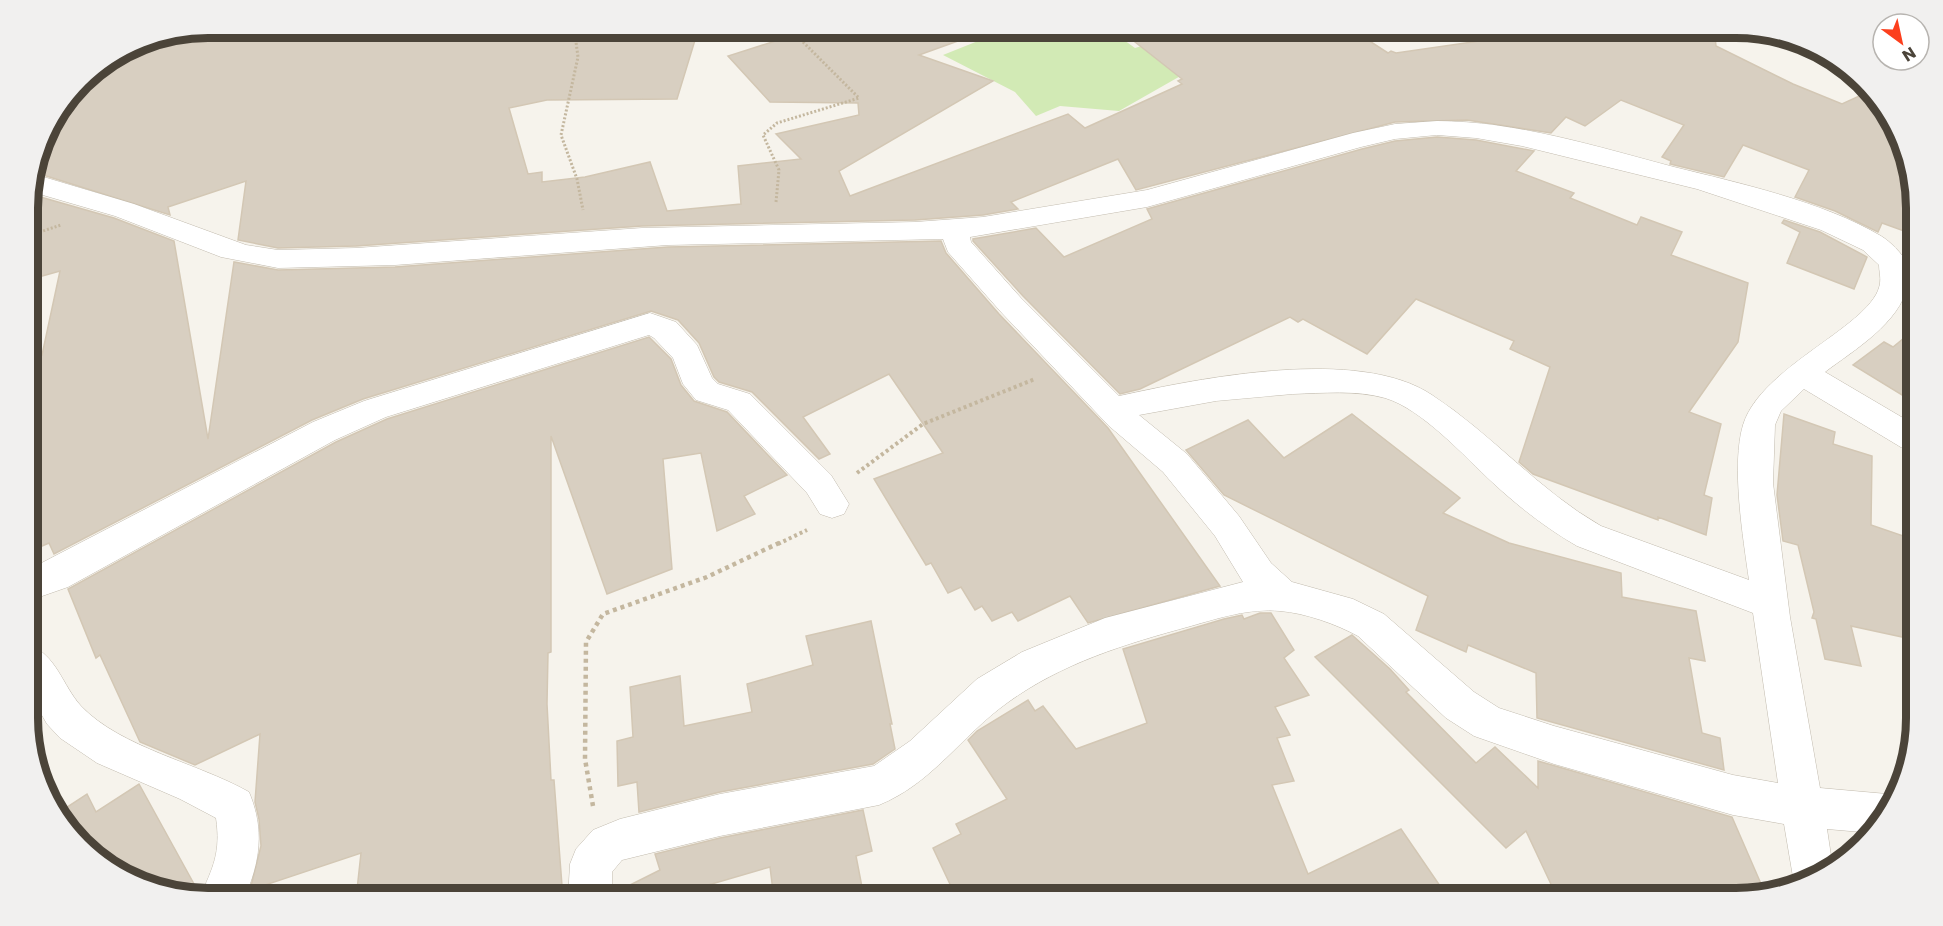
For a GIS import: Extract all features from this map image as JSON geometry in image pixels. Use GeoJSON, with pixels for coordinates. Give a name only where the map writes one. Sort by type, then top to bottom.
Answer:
{"type":"FeatureCollection","features":[{"type":"Feature","properties":{"kind":"street"},"geometry":{"type":"LineString","coordinates":[[40,185],[85,197],[149,219],[234,254],[258,258],[477,250],[588,240],[788,232],[954,229],[1077,213],[1178,193],[1353,140],[1443,128],[1482,130],[1641,164],[1833,224],[1905,264],[1886,304],[1864,327],[1802,373],[1769,403],[1760,420],[1756,505],[1812,870]]}},
{"type":"Feature","properties":{"kind":"street"},"geometry":{"type":"LineString","coordinates":[[954,229],[957,245],[1068,365],[1112,409],[1175,463],[1227,526],[1263,581],[1282,594]]}},
{"type":"Feature","properties":{"kind":"street"},"geometry":{"type":"LineString","coordinates":[[38,582],[55,576],[324,431],[443,386],[537,361],[650,324],[665,330],[686,353],[699,384],[707,392],[739,402],[819,484],[832,504]]}},
{"type":"Feature","properties":{"kind":"street"},"geometry":{"type":"LineString","coordinates":[[1802,373],[1906,435]]}},
{"type":"Feature","properties":{"kind":"street"},"geometry":{"type":"LineString","coordinates":[[1112,409],[1188,392],[1268,382],[1377,384],[1414,399],[1456,431],[1537,504],[1571,527],[1588,536],[1770,603]]}},
{"type":"Feature","properties":{"kind":"street"},"geometry":{"type":"LineString","coordinates":[[591,888],[591,864],[608,845],[666,828],[806,797],[879,785],[899,773],[991,693],[1038,662],[1095,636],[1257,593],[1282,594],[1353,615],[1371,625],[1460,705],[1488,723],[1554,745],[1733,795],[1803,807],[1876,813]]}},
{"type":"Feature","properties":{"kind":"street"},"geometry":{"type":"LineString","coordinates":[[38,676],[71,724],[94,740],[168,775],[197,784],[234,806],[239,828],[240,862],[227,888]]}},
{"type":"Feature","properties":{"kind":"path"},"geometry":{"type":"LineString","coordinates":[[575,38],[578,57],[561,135],[577,179],[588,240]]}},
{"type":"Feature","properties":{"kind":"path"},"geometry":{"type":"LineString","coordinates":[[788,232],[775,207],[779,170],[763,135],[777,123],[859,98],[799,38]]}},
{"type":"Feature","properties":{"kind":"path"},"geometry":{"type":"LineString","coordinates":[[598,855],[596,822],[585,759],[584,705],[586,642],[595,623],[603,614],[707,577],[800,534],[824,518],[832,504],[858,472],[923,424],[1068,365]]}},
{"type":"Feature","properties":{"kind":"green space"},"geometry":{"type":"Polygon","coordinates":[[[986,38],[1121,38],[1135,48],[1155,42],[1198,66],[1119,111],[1060,106],[1036,116],[1015,92],[943,55],[986,38]]]}},
{"type":"Feature","properties":{"kind":"building"},"geometry":{"type":"Polygon","coordinates":[[[197,38],[696,38],[677,99],[547,100],[509,108],[528,174],[542,172],[542,182],[585,177],[650,162],[667,211],[741,204],[738,166],[801,159],[776,134],[859,115],[858,103],[770,102],[728,56],[785,38],[966,38],[919,55],[993,81],[839,171],[850,196],[1068,114],[1085,128],[1182,84],[1178,81],[1182,79],[1130,38],[1365,38],[1388,53],[1391,51],[1396,53],[1500,38],[1715,38],[1716,46],[1793,84],[1842,104],[1862,95],[1883,123],[1900,164],[1904,185],[1906,232],[1882,223],[1878,232],[1835,211],[1795,197],[1809,170],[1743,145],[1724,177],[1670,164],[1671,161],[1662,157],[1684,125],[1621,100],[1585,126],[1566,117],[1551,133],[1467,120],[1395,122],[1136,190],[1118,159],[1011,202],[1018,209],[983,215],[915,220],[642,226],[356,246],[278,248],[238,240],[246,181],[168,207],[170,215],[43,175],[44,170],[42,170],[43,164],[55,132],[66,113],[95,80],[113,66],[143,50],[174,41],[197,38]]]}},
{"type":"Feature","properties":{"kind":"building"},"geometry":{"type":"Polygon","coordinates":[[[1437,137],[1476,140],[1534,151],[1516,171],[1574,193],[1570,198],[1637,225],[1641,217],[1682,232],[1671,255],[1748,283],[1738,342],[1689,412],[1721,424],[1704,495],[1712,498],[1706,535],[1658,517],[1658,520],[1533,474],[1519,462],[1550,367],[1510,349],[1514,341],[1416,299],[1367,354],[1303,319],[1298,322],[1290,317],[1140,389],[1120,394],[1023,296],[973,241],[973,239],[1036,228],[1064,257],[1152,219],[1147,209],[1362,149],[1395,141],[1437,137]]]}},
{"type":"Feature","properties":{"kind":"building"},"geometry":{"type":"Polygon","coordinates":[[[38,196],[114,218],[174,241],[208,439],[234,262],[278,270],[395,267],[668,247],[941,241],[946,253],[999,314],[1108,428],[1220,586],[1088,623],[1070,596],[1018,621],[1012,612],[992,621],[982,606],[975,610],[961,587],[948,593],[931,563],[926,565],[874,479],[943,453],[889,374],[803,417],[830,454],[819,459],[752,392],[719,382],[714,377],[699,343],[678,320],[651,311],[363,399],[312,420],[54,554],[49,543],[38,548],[38,356],[42,355],[60,271],[38,277],[38,196]]]}},
{"type":"Feature","properties":{"kind":"building"},"geometry":{"type":"Polygon","coordinates":[[[1784,220],[1820,232],[1867,257],[1854,289],[1787,263],[1800,232],[1782,223],[1784,220]]]}},
{"type":"Feature","properties":{"kind":"building"},"geometry":{"type":"Polygon","coordinates":[[[1906,336],[1906,397],[1853,365],[1884,342],[1893,347],[1906,336]]]}},
{"type":"Feature","properties":{"kind":"building"},"geometry":{"type":"Polygon","coordinates":[[[649,337],[671,359],[681,385],[694,401],[727,412],[787,475],[744,496],[755,514],[717,531],[701,453],[663,459],[672,569],[607,594],[551,436],[551,652],[548,653],[547,704],[551,780],[554,780],[562,888],[357,888],[361,853],[250,888],[261,846],[255,802],[260,734],[195,765],[140,742],[100,655],[96,658],[68,589],[336,442],[387,419],[649,337]]]}},
{"type":"Feature","properties":{"kind":"building"},"geometry":{"type":"Polygon","coordinates":[[[1352,414],[1460,498],[1443,513],[1509,543],[1621,573],[1622,597],[1696,611],[1705,661],[1689,658],[1702,733],[1720,738],[1724,770],[1537,718],[1536,673],[1468,645],[1466,652],[1416,630],[1428,596],[1224,495],[1186,450],[1248,420],[1284,458],[1352,414]]]}},
{"type":"Feature","properties":{"kind":"building"},"geometry":{"type":"Polygon","coordinates":[[[1784,414],[1835,432],[1833,444],[1872,456],[1871,525],[1906,537],[1906,638],[1851,626],[1861,666],[1825,659],[1816,619],[1812,618],[1814,612],[1798,545],[1783,541],[1777,495],[1784,414]]]}},
{"type":"Feature","properties":{"kind":"building"},"geometry":{"type":"Polygon","coordinates":[[[1260,613],[1271,613],[1294,650],[1284,658],[1309,695],[1275,707],[1290,735],[1277,738],[1294,781],[1272,785],[1308,874],[1401,829],[1441,888],[952,888],[933,848],[961,834],[956,824],[1007,799],[968,740],[977,731],[1028,700],[1035,711],[1043,706],[1076,749],[1147,723],[1123,649],[1224,619],[1242,615],[1244,619],[1260,613]]]}},
{"type":"Feature","properties":{"kind":"building"},"geometry":{"type":"Polygon","coordinates":[[[871,621],[895,749],[873,764],[720,792],[639,812],[637,782],[618,786],[617,741],[633,737],[630,687],[680,676],[684,726],[752,712],[747,684],[813,665],[806,636],[871,621]]]}},
{"type":"Feature","properties":{"kind":"building"},"geometry":{"type":"Polygon","coordinates":[[[1352,635],[1390,669],[1409,690],[1406,692],[1476,763],[1495,747],[1538,788],[1538,761],[1732,817],[1762,886],[1746,888],[1553,888],[1526,831],[1506,848],[1315,657],[1352,635]]]}},
{"type":"Feature","properties":{"kind":"building"},"geometry":{"type":"Polygon","coordinates":[[[139,784],[196,887],[164,883],[123,866],[87,839],[64,809],[87,794],[96,812],[139,784]]]}},
{"type":"Feature","properties":{"kind":"building"},"geometry":{"type":"Polygon","coordinates":[[[863,810],[872,851],[856,856],[862,887],[858,888],[773,888],[770,867],[698,888],[624,888],[660,870],[655,854],[720,838],[863,810]]]}}]}
